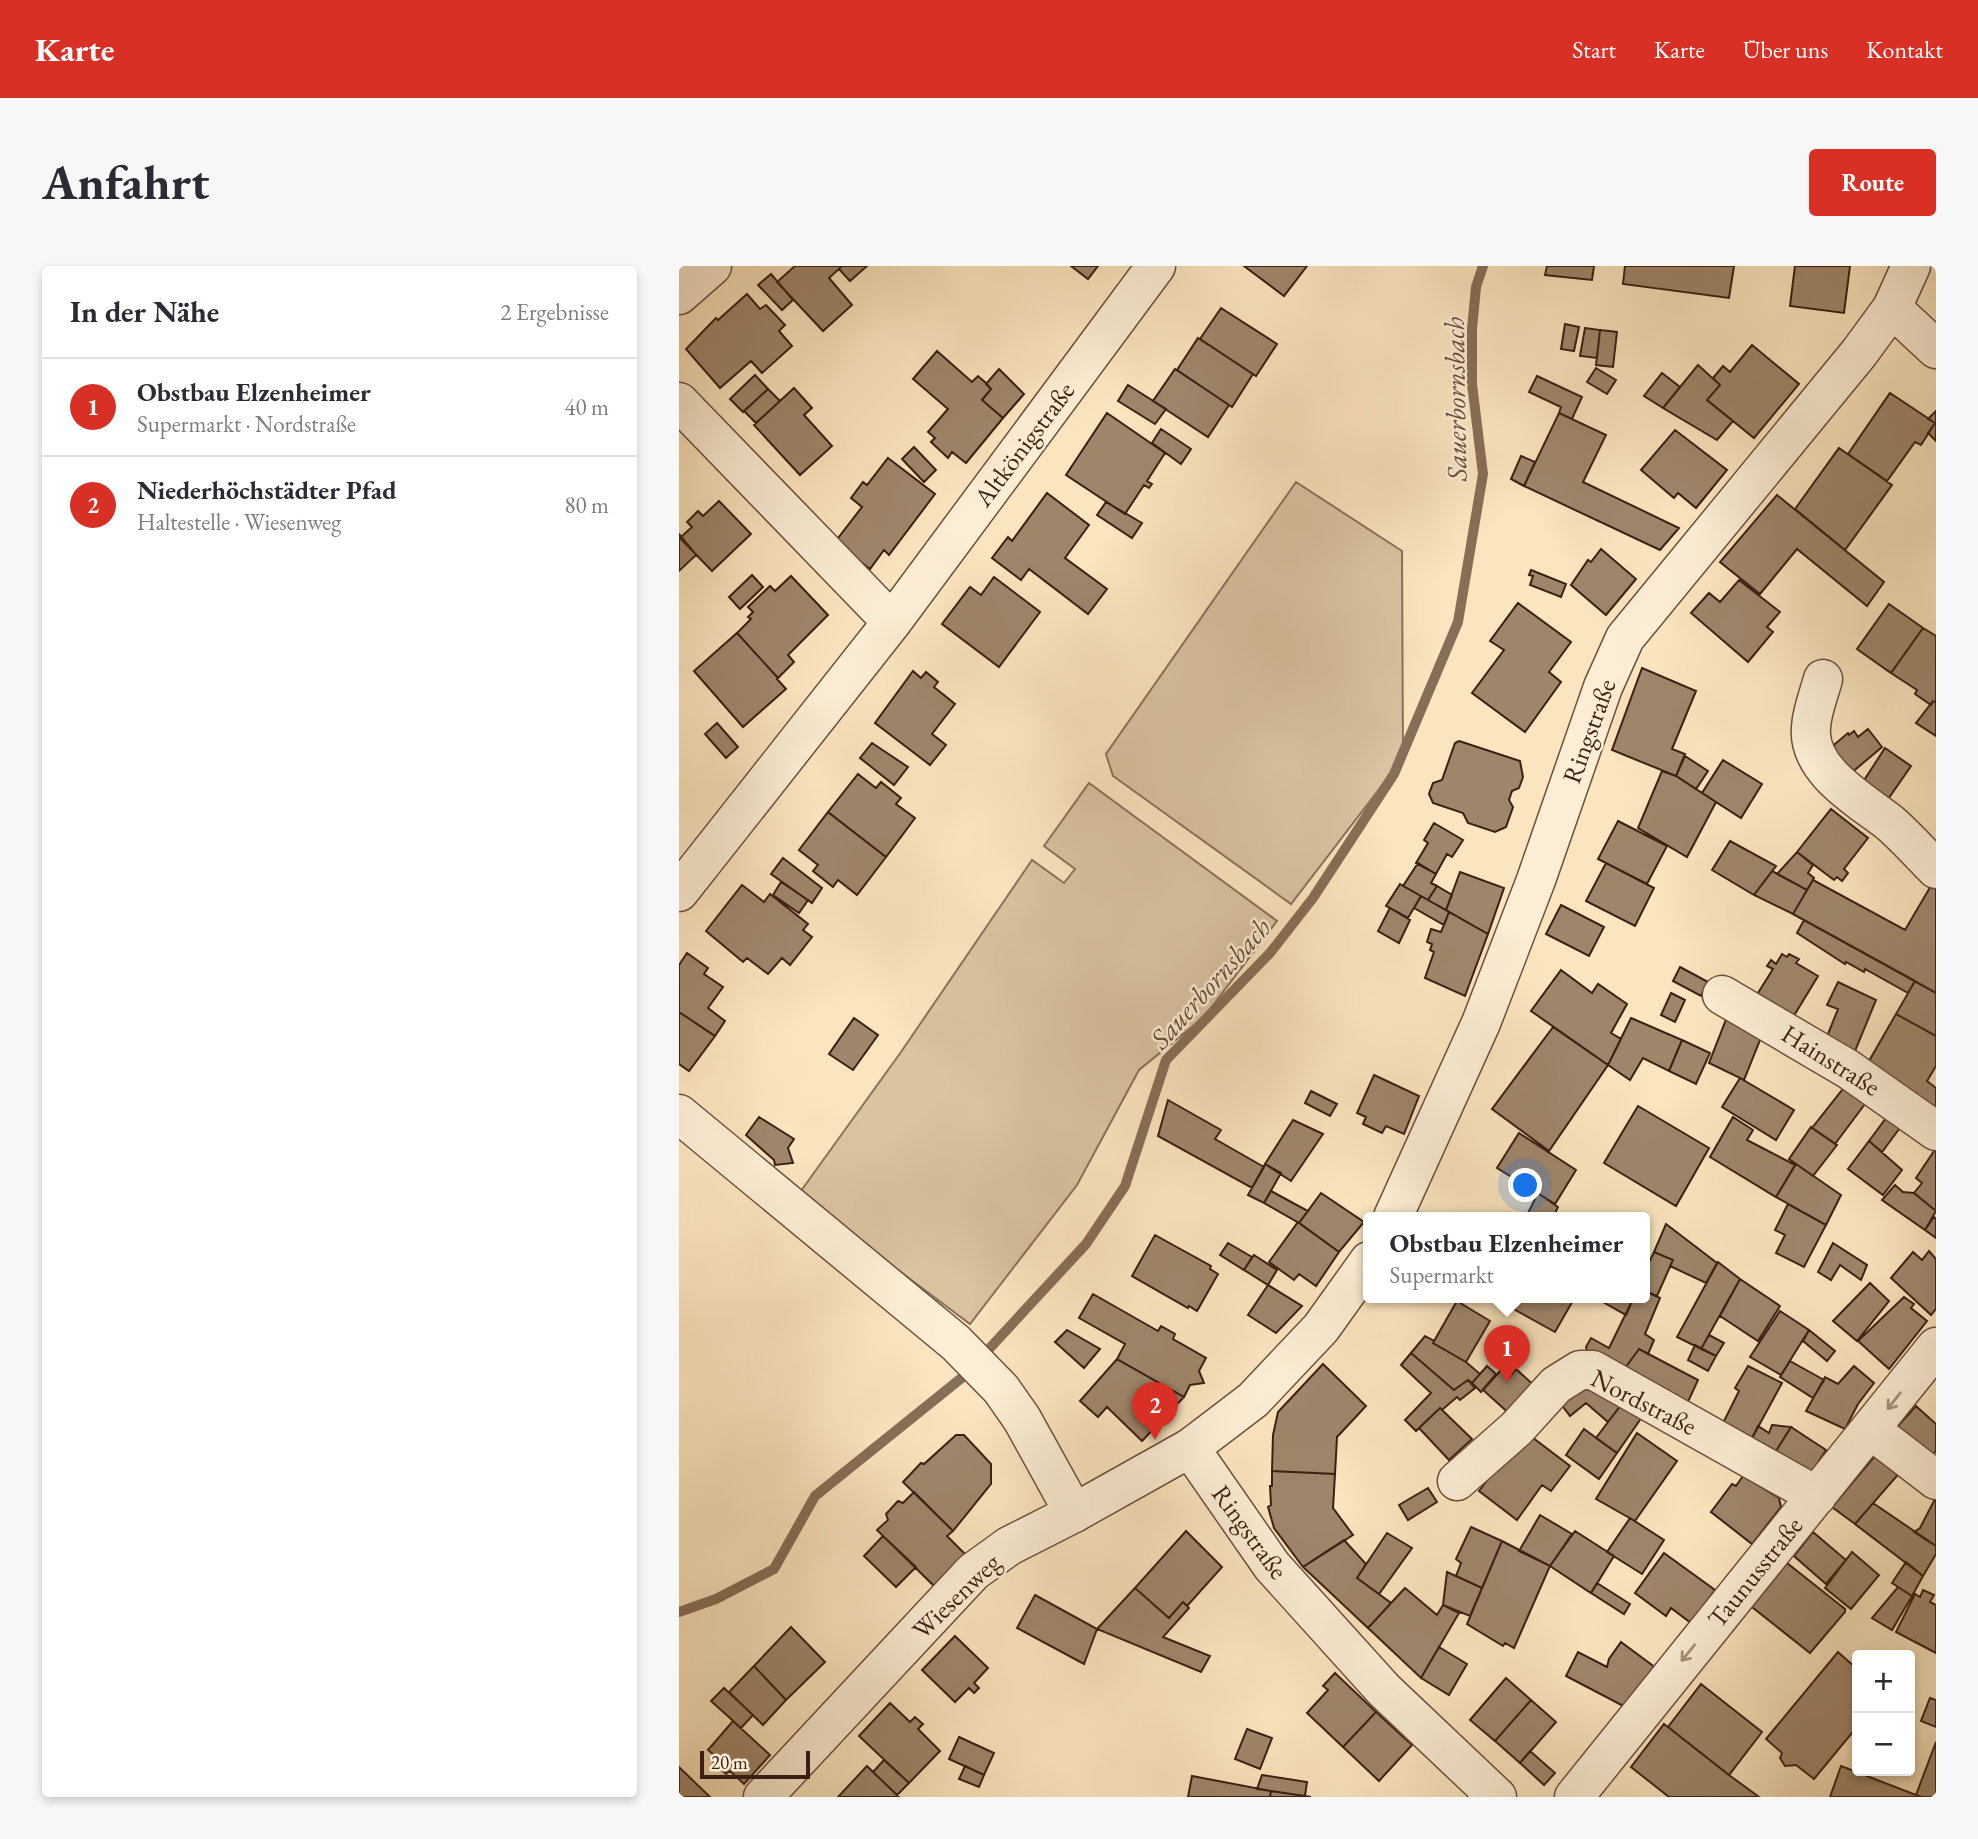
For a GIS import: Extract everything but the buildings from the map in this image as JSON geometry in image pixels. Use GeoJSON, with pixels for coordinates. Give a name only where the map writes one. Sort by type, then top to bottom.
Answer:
{"type":"FeatureCollection","features":[{"type":"Feature","properties":{"kind":"street"},"geometry":{"type":"LineString","coordinates":[[679,295],[712,266]]}},
{"type":"Feature","properties":{"kind":"street","name":"Altkönigstraße"},"geometry":{"type":"LineString","coordinates":[[679,892],[892,622],[1156,266]]}},
{"type":"Feature","properties":{"kind":"street","name":"Ringstraße"},"geometry":{"type":"LineString","coordinates":[[1395,1212],[1481,1023],[1536,880],[1603,687],[1625,638],[1859,353],[1892,309],[1911,266]]}},
{"type":"Feature","properties":{"kind":"street"},"geometry":{"type":"LineString","coordinates":[[1892,309],[1936,349]]}},
{"type":"Feature","properties":{"kind":"street"},"geometry":{"type":"LineString","coordinates":[[679,402],[892,622]]}},
{"type":"Feature","properties":{"kind":"street"},"geometry":{"type":"LineString","coordinates":[[1823,679],[1811,727],[1813,746],[1826,771],[1844,789],[1892,825],[1936,869]]}},
{"type":"Feature","properties":{"kind":"street","name":"Hainstraße"},"geometry":{"type":"LineString","coordinates":[[1722,995],[1848,1069],[1936,1131]]}},
{"type":"Feature","properties":{"kind":"street"},"geometry":{"type":"LineString","coordinates":[[679,1114],[956,1343],[989,1377],[1022,1419],[1074,1513]]}},
{"type":"Feature","properties":{"kind":"street"},"geometry":{"type":"LineString","coordinates":[[1190,1448],[1253,1400],[1313,1337],[1363,1269]]}},
{"type":"Feature","properties":{"kind":"street","name":"Taunusstraße"},"geometry":{"type":"LineString","coordinates":[[1574,1797],[1936,1347]]}},
{"type":"Feature","properties":{"kind":"street","name":"Nordstraße"},"geometry":{"type":"LineString","coordinates":[[1457,1481],[1517,1429],[1556,1385],[1580,1370],[1593,1370],[1817,1496]]}},
{"type":"Feature","properties":{"kind":"street"},"geometry":{"type":"LineString","coordinates":[[1871,1430],[1936,1480]]}},
{"type":"Feature","properties":{"kind":"street","name":"Ringstraße"},"geometry":{"type":"LineString","coordinates":[[1190,1448],[1272,1566],[1384,1690],[1497,1797]]}},
{"type":"Feature","properties":{"kind":"street","name":"Wiesenweg"},"geometry":{"type":"LineString","coordinates":[[763,1797],[973,1572],[1009,1546],[1190,1448]]}},
{"type":"Feature","properties":{"kind":"shaded area"},"geometry":{"type":"Polygon","coordinates":[[[1296,482],[1402,551],[1403,758],[1291,904],[1113,776],[1106,754],[1296,482]]]}},
{"type":"Feature","properties":{"kind":"shaded area"},"geometry":{"type":"Polygon","coordinates":[[[1089,783],[1277,921],[1204,1017],[1139,1070],[1077,1185],[970,1324],[798,1195],[901,1052],[1032,860],[1064,883],[1075,869],[1044,846],[1089,783]]]}},
{"type":"Feature","properties":{"kind":"waterway","name":"Sauerbornsbach"},"geometry":{"type":"LineString","coordinates":[[679,1612],[716,1599],[774,1569],[815,1496],[964,1376],[1086,1244],[1125,1186],[1166,1060],[1270,953],[1313,898],[1394,774],[1458,622],[1483,474],[1472,384],[1472,329],[1476,287],[1483,266]]}},
{"type":"Feature","properties":{"kind":"place","name":"Obstbau Elzenheimer"},"geometry":{"type":"Point","coordinates":[1507,1383]}},
{"type":"Feature","properties":{"kind":"place","name":"Niederhöchstädter Pfad"},"geometry":{"type":"Point","coordinates":[1155,1440]}}]}
